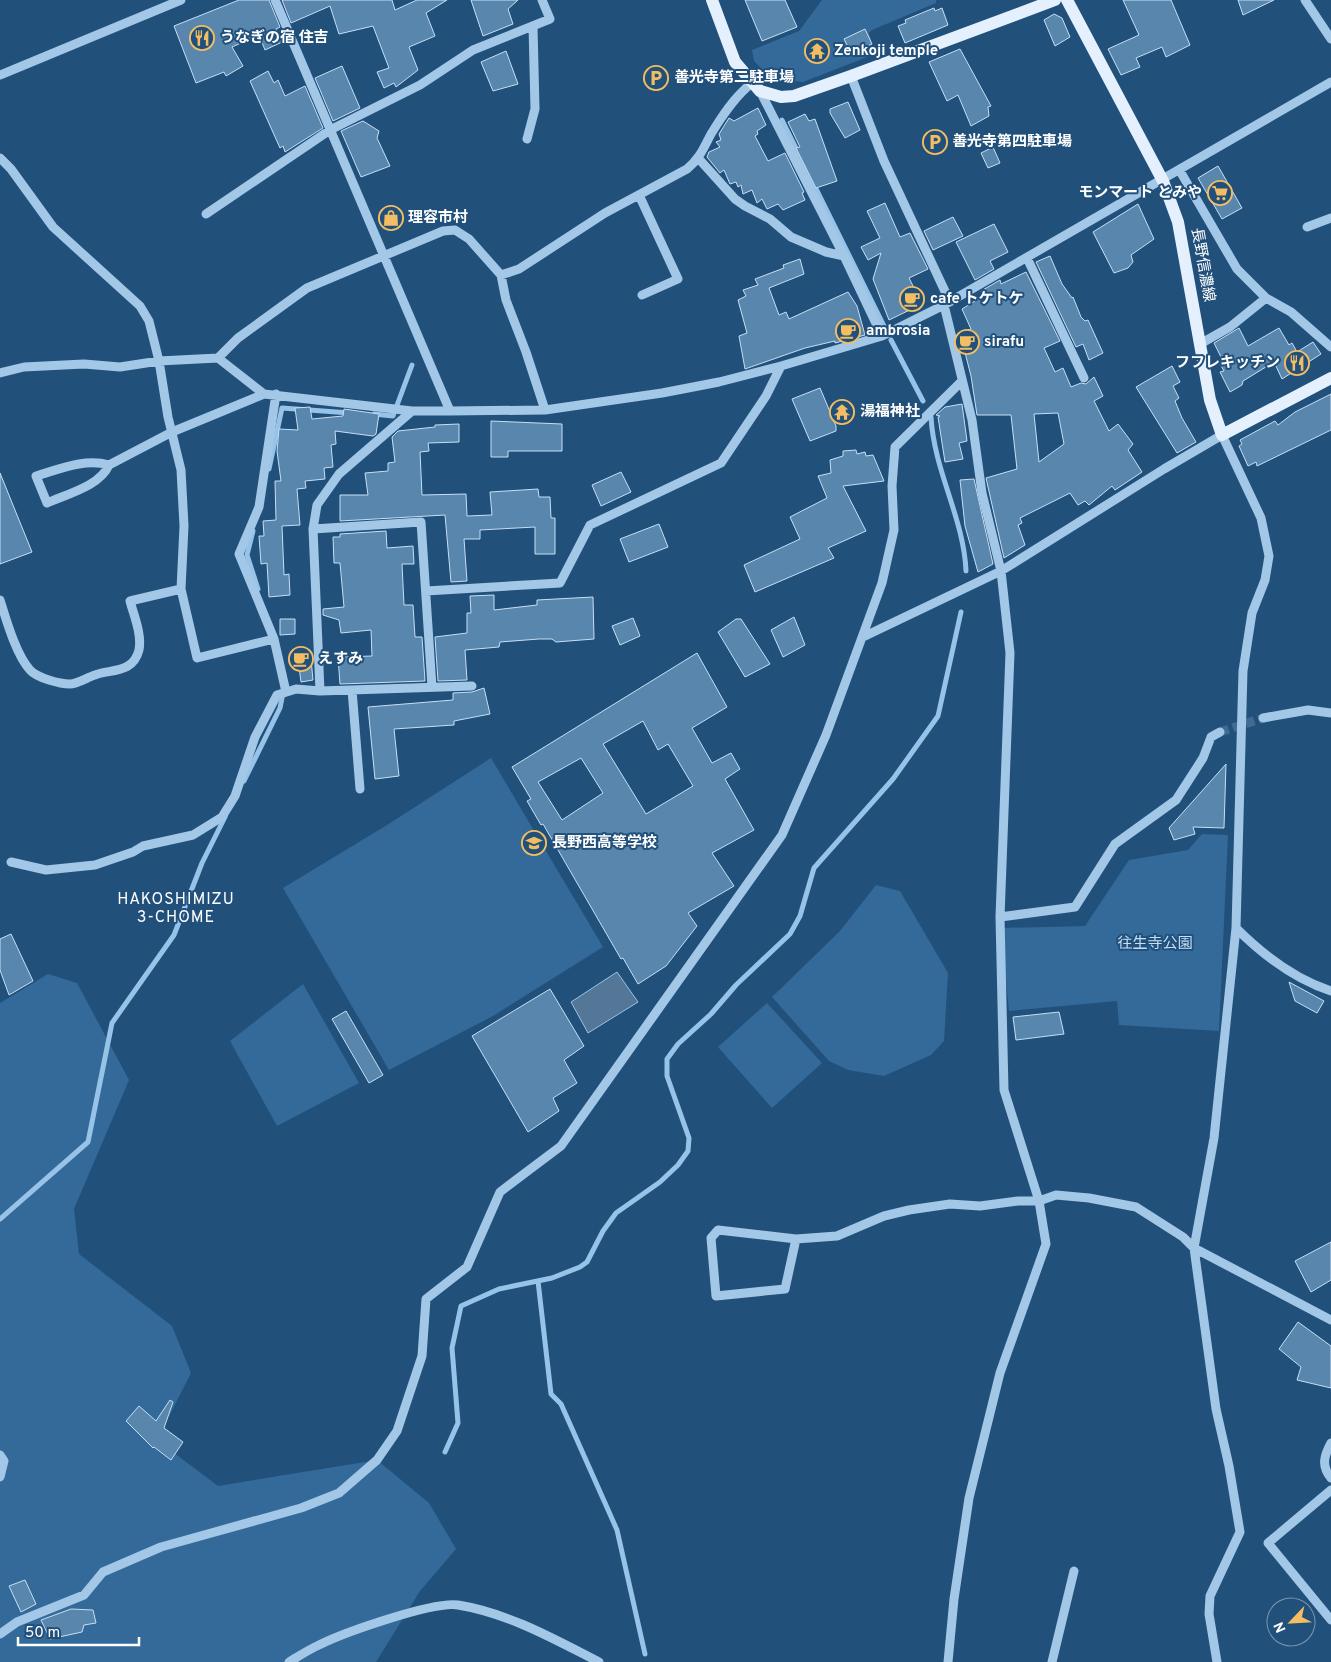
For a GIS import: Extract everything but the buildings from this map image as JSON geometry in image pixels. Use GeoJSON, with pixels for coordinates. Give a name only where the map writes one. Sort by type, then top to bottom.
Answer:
{"type":"FeatureCollection","features":[{"type":"Feature","properties":{"kind":"main road"},"geometry":{"type":"LineString","coordinates":[[712,0],[735,62],[756,87],[781,97],[794,96],[851,76],[1055,0]]}},
{"type":"Feature","properties":{"kind":"main road","name":"長野信濃線"},"geometry":{"type":"LineString","coordinates":[[1067,0],[1163,181],[1178,222],[1210,400],[1222,435]]}},
{"type":"Feature","properties":{"kind":"main road"},"geometry":{"type":"LineString","coordinates":[[1222,435],[1331,378]]}},
{"type":"Feature","properties":{"kind":"street"},"geometry":{"type":"LineString","coordinates":[[0,75],[181,0]]}},
{"type":"Feature","properties":{"kind":"street"},"geometry":{"type":"LineString","coordinates":[[275,0],[450,411]]}},
{"type":"Feature","properties":{"kind":"street"},"geometry":{"type":"LineString","coordinates":[[206,214],[330,130],[420,85],[473,50],[550,19],[542,0]]}},
{"type":"Feature","properties":{"kind":"street"},"geometry":{"type":"LineString","coordinates":[[1305,0],[1331,39]]}},
{"type":"Feature","properties":{"kind":"street"},"geometry":{"type":"LineString","coordinates":[[527,139],[535,109],[534,26]]}},
{"type":"Feature","properties":{"kind":"street"},"geometry":{"type":"LineString","coordinates":[[851,76],[884,161],[947,304],[962,381],[972,420],[982,494],[1001,570],[1010,653],[1000,917],[1004,1090],[1039,1201],[1046,1244],[1000,1372],[969,1498],[954,1599],[948,1662]]}},
{"type":"Feature","properties":{"kind":"street"},"geometry":{"type":"LineString","coordinates":[[109,466],[98,462],[76,465],[36,476],[47,503],[92,483],[109,466],[172,432],[264,394],[412,410],[544,410],[662,393],[781,366],[882,336],[947,304],[1163,181],[1331,82]]}},
{"type":"Feature","properties":{"kind":"street"},"geometry":{"type":"LineString","coordinates":[[501,275],[519,269],[605,213],[687,169],[699,159],[717,124],[740,94],[756,87],[844,256],[882,336]]}},
{"type":"Feature","properties":{"kind":"street"},"geometry":{"type":"LineString","coordinates":[[0,158],[11,169],[53,227],[140,306],[149,321],[181,470],[184,526],[181,589],[196,658],[274,639]]}},
{"type":"Feature","properties":{"kind":"street"},"geometry":{"type":"LineString","coordinates":[[699,159],[740,203],[770,219],[791,237],[826,252],[844,256]]}},
{"type":"Feature","properties":{"kind":"street"},"geometry":{"type":"LineString","coordinates":[[1180,171],[1237,269],[1266,298],[1291,312],[1331,347]]}},
{"type":"Feature","properties":{"kind":"street"},"geometry":{"type":"LineString","coordinates":[[639,195],[678,279],[642,295]]}},
{"type":"Feature","properties":{"kind":"street"},"geometry":{"type":"LineString","coordinates":[[1307,227],[1331,218]]}},
{"type":"Feature","properties":{"kind":"street"},"geometry":{"type":"LineString","coordinates":[[218,358],[238,338],[307,288],[443,231],[455,230],[469,239],[501,275],[506,300],[526,352],[544,410]]}},
{"type":"Feature","properties":{"kind":"street"},"geometry":{"type":"LineString","coordinates":[[1027,258],[1084,378]]}},
{"type":"Feature","properties":{"kind":"street"},"geometry":{"type":"LineString","coordinates":[[1200,344],[1230,327],[1266,298]]}},
{"type":"Feature","properties":{"kind":"street"},"geometry":{"type":"LineString","coordinates":[[0,373],[24,367],[84,364],[120,367],[159,361],[218,358],[264,394]]}},
{"type":"Feature","properties":{"kind":"street"},"geometry":{"type":"LineString","coordinates":[[426,591],[560,583],[590,525],[721,463],[766,396],[781,366]]}},
{"type":"Feature","properties":{"kind":"street"},"geometry":{"type":"LineString","coordinates":[[0,1634],[17,1622],[84,1594],[103,1572],[161,1547],[300,1508],[339,1493],[377,1460],[397,1431],[422,1356],[426,1298],[467,1267],[500,1192],[561,1146],[782,835],[826,735],[882,583],[894,530],[892,486],[895,447],[962,381]]}},
{"type":"Feature","properties":{"kind":"street"},"geometry":{"type":"LineString","coordinates":[[276,394],[259,508],[240,554],[274,639],[286,692]]}},
{"type":"Feature","properties":{"kind":"street"},"geometry":{"type":"LineString","coordinates":[[320,691],[313,529],[317,505],[339,474],[412,410]]}},
{"type":"Feature","properties":{"kind":"street"},"geometry":{"type":"LineString","coordinates":[[863,637],[1001,570],[1222,435],[1261,518],[1269,556],[1265,580],[1252,613],[1243,671],[1236,928],[1214,1138],[1194,1248],[1216,1409],[1229,1466],[1240,1532],[1210,1596],[1209,1614],[1217,1662]]}},
{"type":"Feature","properties":{"kind":"street"},"geometry":{"type":"LineString","coordinates":[[313,529],[421,522],[432,687]]}},
{"type":"Feature","properties":{"kind":"street"},"geometry":{"type":"LineString","coordinates":[[0,600],[11,636],[30,670],[41,677],[71,685],[98,674],[117,672],[130,664],[139,652],[139,634],[130,601],[181,589]]}},
{"type":"Feature","properties":{"kind":"street"},"geometry":{"type":"LineString","coordinates":[[11,862],[46,870],[95,865],[133,852],[143,846],[194,835],[201,831],[222,817],[235,796],[255,737],[278,695],[296,689],[320,691],[472,686]]}},
{"type":"Feature","properties":{"kind":"street"},"geometry":{"type":"LineString","coordinates":[[352,690],[360,789]]}},
{"type":"Feature","properties":{"kind":"street"},"geometry":{"type":"LineString","coordinates":[[1263,718],[1308,710],[1331,714]]}},
{"type":"Feature","properties":{"kind":"street"},"geometry":{"type":"LineString","coordinates":[[1000,917],[1074,908],[1116,844],[1176,800],[1203,758],[1211,737],[1220,732]]}},
{"type":"Feature","properties":{"kind":"street"},"geometry":{"type":"LineString","coordinates":[[1236,928],[1255,948],[1282,968],[1331,990]]}},
{"type":"Feature","properties":{"kind":"street"},"geometry":{"type":"LineString","coordinates":[[796,1240],[785,1289],[716,1296],[711,1238],[718,1230],[796,1240],[837,1236],[884,1216],[924,1208],[950,1204],[980,1206],[1018,1201],[1039,1201],[1056,1195],[1089,1198],[1136,1207],[1183,1238],[1194,1248],[1331,1320]]}},
{"type":"Feature","properties":{"kind":"street"},"geometry":{"type":"LineString","coordinates":[[1331,1443],[1324,1457],[1325,1470],[1331,1478]]}},
{"type":"Feature","properties":{"kind":"street"},"geometry":{"type":"LineString","coordinates":[[0,1455],[4,1461],[0,1477]]}},
{"type":"Feature","properties":{"kind":"street"},"geometry":{"type":"LineString","coordinates":[[1331,1490],[1268,1542],[1331,1620]]}},
{"type":"Feature","properties":{"kind":"street"},"geometry":{"type":"LineString","coordinates":[[1052,1662],[1074,1571]]}},
{"type":"Feature","properties":{"kind":"street"},"geometry":{"type":"LineString","coordinates":[[289,1662],[319,1644],[382,1622],[414,1611],[456,1604],[532,1627],[599,1662]]}},
{"type":"Feature","properties":{"kind":"green space"},"geometry":{"type":"Polygon","coordinates":[[[822,0],[936,0],[936,3],[872,30],[869,33],[875,54],[803,82],[785,80],[765,72],[754,61],[752,50],[799,31],[822,0]]]}},
{"type":"Feature","properties":{"kind":"green space"},"geometry":{"type":"Polygon","coordinates":[[[491,758],[603,947],[493,1016],[389,1070],[283,888],[387,825],[491,758]]]}},
{"type":"Feature","properties":{"kind":"green space","name":"往生寺公園"},"geometry":{"type":"Polygon","coordinates":[[[1202,834],[1228,835],[1219,1031],[1119,1025],[1117,1001],[1009,1011],[1001,928],[1085,926],[1129,860],[1188,850],[1202,834]]]}},
{"type":"Feature","properties":{"kind":"green space"},"geometry":{"type":"Polygon","coordinates":[[[876,885],[900,891],[948,973],[944,1041],[931,1055],[884,1076],[848,1070],[829,1061],[772,997],[840,931],[876,885]]]}},
{"type":"Feature","properties":{"kind":"green space"},"geometry":{"type":"Polygon","coordinates":[[[48,974],[77,983],[129,1080],[74,1209],[79,1254],[172,1326],[191,1373],[157,1440],[218,1486],[377,1460],[429,1503],[456,1549],[420,1591],[376,1662],[0,1662],[0,1003],[48,974]]]}},
{"type":"Feature","properties":{"kind":"green space"},"geometry":{"type":"Polygon","coordinates":[[[303,984],[359,1083],[277,1126],[230,1041],[303,984]]]}},
{"type":"Feature","properties":{"kind":"green space"},"geometry":{"type":"Polygon","coordinates":[[[767,1003],[822,1063],[772,1108],[718,1047],[767,1003]]]}},
{"type":"Feature","properties":{"kind":"shaded area"},"geometry":{"type":"Polygon","coordinates":[[[617,972],[638,1002],[588,1033],[571,1002],[617,972]]]}},
{"type":"Feature","properties":{"kind":"waterway"},"geometry":{"type":"LineString","coordinates":[[782,120],[884,326]]}},
{"type":"Feature","properties":{"kind":"waterway"},"geometry":{"type":"LineString","coordinates":[[891,340],[923,401]]}},
{"type":"Feature","properties":{"kind":"waterway"},"geometry":{"type":"LineString","coordinates":[[374,414],[393,416],[412,365]]}},
{"type":"Feature","properties":{"kind":"waterway"},"geometry":{"type":"LineString","coordinates":[[269,469],[282,408],[350,413]]}},
{"type":"Feature","properties":{"kind":"waterway"},"geometry":{"type":"LineString","coordinates":[[931,417],[937,457],[960,533],[966,571]]}},
{"type":"Feature","properties":{"kind":"waterway"},"geometry":{"type":"LineString","coordinates":[[253,531],[247,555],[258,589]]}},
{"type":"Feature","properties":{"kind":"waterway"},"geometry":{"type":"LineString","coordinates":[[445,1452],[458,1423],[452,1348],[461,1306],[499,1289],[552,1278],[580,1267],[587,1262],[603,1231],[616,1213],[660,1182],[678,1165],[688,1151],[689,1138],[667,1076],[667,1059],[678,1044],[711,1014],[736,985],[790,934],[800,916],[814,868],[893,779],[938,716],[961,612]]}},
{"type":"Feature","properties":{"kind":"waterway"},"geometry":{"type":"LineString","coordinates":[[244,781],[280,708],[283,693]]}},
{"type":"Feature","properties":{"kind":"waterway"},"geometry":{"type":"LineString","coordinates":[[0,1219],[88,1142],[112,1023],[174,935],[202,863],[225,817]]}},
{"type":"Feature","properties":{"kind":"waterway"},"geometry":{"type":"LineString","coordinates":[[538,1281],[551,1394],[561,1404],[617,1530],[645,1654]]}},
{"type":"Feature","properties":{"kind":"tunnel"},"geometry":{"type":"LineString","coordinates":[[1220,732],[1263,718]]}},
{"type":"Feature","properties":{"kind":"place","name":"うなぎの宿 住吉"},"geometry":{"type":"Point","coordinates":[202,38]}},
{"type":"Feature","properties":{"kind":"place","name":"Zenkoji temple"},"geometry":{"type":"Point","coordinates":[817,51]}},
{"type":"Feature","properties":{"kind":"place","name":"善光寺第二駐車場"},"geometry":{"type":"Point","coordinates":[656,78]}},
{"type":"Feature","properties":{"kind":"place","name":"善光寺第四駐車場"},"geometry":{"type":"Point","coordinates":[935,142]}},
{"type":"Feature","properties":{"kind":"place","name":"モンマート とみや"},"geometry":{"type":"Point","coordinates":[1220,193]}},
{"type":"Feature","properties":{"kind":"place","name":"理容市村"},"geometry":{"type":"Point","coordinates":[391,218]}},
{"type":"Feature","properties":{"kind":"place","name":"cafe トケトケ"},"geometry":{"type":"Point","coordinates":[912,299]}},
{"type":"Feature","properties":{"kind":"place","name":"ambrosia"},"geometry":{"type":"Point","coordinates":[848,331]}},
{"type":"Feature","properties":{"kind":"place","name":"sirafu"},"geometry":{"type":"Point","coordinates":[967,342]}},
{"type":"Feature","properties":{"kind":"place","name":"フフレキッチン"},"geometry":{"type":"Point","coordinates":[1297,363]}},
{"type":"Feature","properties":{"kind":"place","name":"湯福神社"},"geometry":{"type":"Point","coordinates":[842,412]}},
{"type":"Feature","properties":{"kind":"place","name":"えすみ"},"geometry":{"type":"Point","coordinates":[301,659]}},
{"type":"Feature","properties":{"kind":"place","name":"長野西高等学校"},"geometry":{"type":"Point","coordinates":[534,843]}},
{"type":"Feature","properties":{"kind":"district","name":"HAKOSHIMIZU 3-CHOME"},"geometry":{"type":"Point","coordinates":[176,909]}}]}
